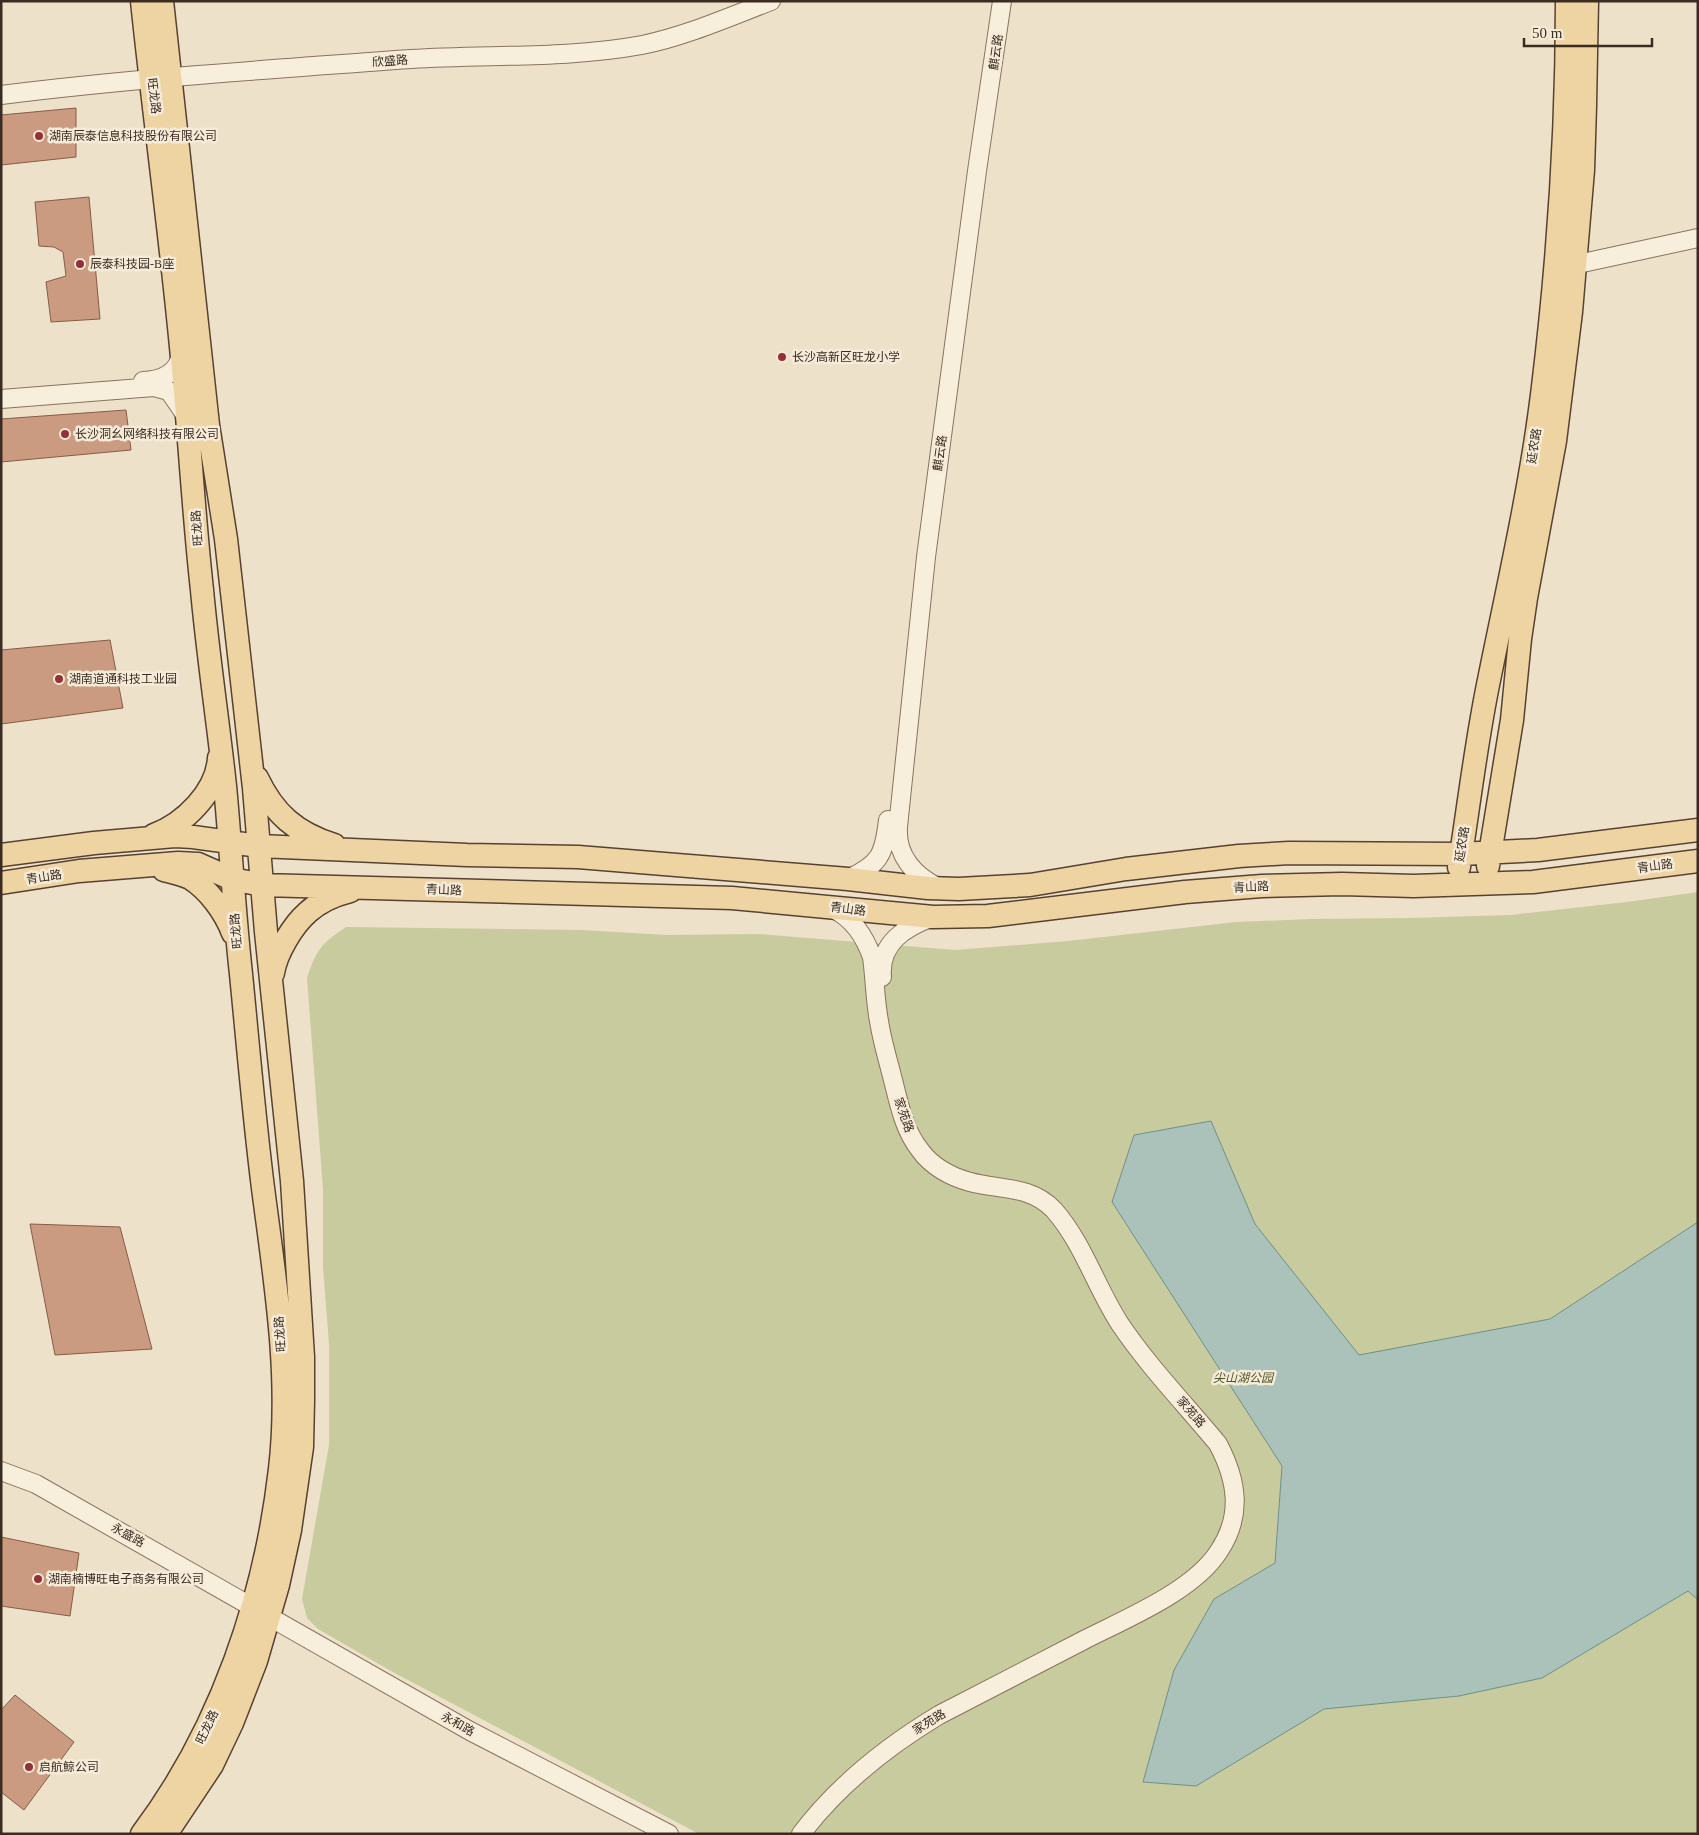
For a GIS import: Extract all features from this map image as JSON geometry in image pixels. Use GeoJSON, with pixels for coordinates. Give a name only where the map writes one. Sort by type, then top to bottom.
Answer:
{"type":"FeatureCollection","features":[{"type":"Feature","properties":{"kind":"main road","name":"旺龙路"},"geometry":{"type":"LineString","coordinates":[[142,1],[160,74],[208,425],[226,539],[250,752],[292,1181],[303,1400],[302,1447],[290,1530],[259,1616],[240,1646],[220,1699],[201,1741],[174,1789],[142,1834]]}},
{"type":"Feature","properties":{"kind":"main road","name":"旺龙路"},"geometry":{"type":"LineString","coordinates":[[162,1],[160,74],[201,587],[219,740],[237,943],[261,1170],[281,1330],[283,1377],[281,1467],[263,1566],[259,1616],[246,1689],[216,1757],[194,1794],[166,1834]]}},
{"type":"Feature","properties":{"kind":"main road","name":"延农路"},"geometry":{"type":"LineString","coordinates":[[1485,885],[1512,720],[1526,598],[1555,441],[1565,267],[1567,1]]}},
{"type":"Feature","properties":{"kind":"main road","name":"延农路"},"geometry":{"type":"LineString","coordinates":[[1456,885],[1488,682],[1527,494],[1542,397],[1583,170],[1586,106],[1586,1]]}},
{"type":"Feature","properties":{"kind":"main road"},"geometry":{"type":"LineString","coordinates":[[145,839],[173,826],[189,815],[201,800],[213,780],[218,763],[219,740]]}},
{"type":"Feature","properties":{"kind":"main road"},"geometry":{"type":"LineString","coordinates":[[250,752],[256,776],[265,795],[285,819],[314,838],[361,851]]}},
{"type":"Feature","properties":{"kind":"main road"},"geometry":{"type":"LineString","coordinates":[[1,856],[94,843],[193,837],[259,846],[467,855],[578,857],[848,879],[940,889],[1030,885],[1126,869],[1239,856],[1289,853],[1490,853],[1538,850],[1698,830]]}},
{"type":"Feature","properties":{"kind":"main road","name":"青山路"},"geometry":{"type":"LineString","coordinates":[[1,883],[79,871],[178,863],[198,864],[232,879],[262,885],[732,898],[933,917],[988,916],[1185,892],[1262,886],[1342,884],[1485,885],[1533,882],[1698,861]]}},
{"type":"Feature","properties":{"kind":"main road"},"geometry":{"type":"LineString","coordinates":[[128,866],[158,869],[190,878],[215,901],[231,926],[237,943]]}},
{"type":"Feature","properties":{"kind":"main road"},"geometry":{"type":"LineString","coordinates":[[272,986],[274,965],[281,948],[307,913],[322,901],[363,887]]}},
{"type":"Feature","properties":{"kind":"street","name":"欣盛路"},"geometry":{"type":"LineString","coordinates":[[1,95],[160,74],[416,51],[596,44],[639,38],[750,1]]}},
{"type":"Feature","properties":{"kind":"street","name":"欣盛路"},"geometry":{"type":"LineString","coordinates":[[1,86],[93,75],[160,74],[416,59],[598,51],[673,37],[772,1]]}},
{"type":"Feature","properties":{"kind":"street","name":"麒云路"},"geometry":{"type":"LineString","coordinates":[[848,879],[875,862],[886,842],[918,551],[970,156],[989,39],[993,1]]}},
{"type":"Feature","properties":{"kind":"street","name":"麒云路"},"geometry":{"type":"LineString","coordinates":[[940,889],[921,877],[905,859],[898,844],[898,827],[926,556],[977,171],[1002,1]]}},
{"type":"Feature","properties":{"kind":"street"},"geometry":{"type":"LineString","coordinates":[[1565,267],[1698,238]]}},
{"type":"Feature","properties":{"kind":"street"},"geometry":{"type":"LineString","coordinates":[[1,393],[154,380],[172,372],[180,360],[182,352]]}},
{"type":"Feature","properties":{"kind":"street"},"geometry":{"type":"LineString","coordinates":[[1,399],[154,387],[169,391],[180,404],[188,422]]}},
{"type":"Feature","properties":{"kind":"street","name":"家苑路"},"geometry":{"type":"LineString","coordinates":[[801,1834],[838,1792],[860,1771],[912,1732],[1142,1610],[1192,1580],[1219,1552],[1228,1536],[1235,1507],[1235,1493],[1227,1461],[1218,1444],[1138,1350],[1102,1292],[1075,1239],[1053,1209],[1043,1200],[1031,1194],[958,1178],[928,1160],[920,1150],[912,1138],[900,1108],[879,1022],[872,957],[869,948],[858,927],[842,913],[829,906]]}},
{"type":"Feature","properties":{"kind":"street","name":"家苑路"},"geometry":{"type":"LineString","coordinates":[[810,1834],[843,1796],[880,1764],[915,1738],[950,1717],[1145,1616],[1196,1585],[1213,1571],[1224,1556],[1233,1540],[1240,1508],[1241,1492],[1238,1475],[1233,1458],[1224,1440],[1143,1346],[1125,1319],[1082,1235],[1070,1216],[1048,1193],[1032,1185],[962,1170],[940,1158],[926,1145],[916,1128],[908,1108],[885,1020],[881,968],[883,955],[895,940],[910,927],[933,917]]}},
{"type":"Feature","properties":{"kind":"street","name":"永盛路"},"geometry":{"type":"LineString","coordinates":[[1,1471],[36,1484],[259,1616]]}},
{"type":"Feature","properties":{"kind":"street","name":"永盛路"},"geometry":{"type":"LineString","coordinates":[[1,1481],[32,1493],[73,1514],[259,1616]]}},
{"type":"Feature","properties":{"kind":"street","name":"永和路"},"geometry":{"type":"LineString","coordinates":[[259,1616],[435,1721],[650,1834]]}},
{"type":"Feature","properties":{"kind":"street","name":"永和路"},"geometry":{"type":"LineString","coordinates":[[259,1616],[470,1731],[669,1834]]}},
{"type":"Feature","properties":{"kind":"green space","name":"尖山湖公园"},"geometry":{"type":"Polygon","coordinates":[[[1698,892],[1698,1834],[699,1834],[391,1671],[318,1629],[307,1618],[302,1599],[329,1445],[329,1344],[323,1267],[323,1189],[307,978],[321,948],[346,927],[581,930],[668,935],[758,934],[955,950],[1068,941],[1236,922],[1511,915],[1698,892]]]}},
{"type":"Feature","properties":{"kind":"shaded area"},"geometry":{"type":"Polygon","coordinates":[[[1211,1121],[1255,1224],[1359,1355],[1550,1319],[1698,1222],[1698,1600],[1688,1591],[1542,1678],[1459,1696],[1324,1709],[1196,1786],[1143,1782],[1174,1670],[1214,1599],[1275,1563],[1282,1466],[1112,1202],[1134,1135],[1211,1121]]]}},
{"type":"Feature","properties":{"kind":"building","name":"湖南辰泰信息科技股份有限公司"},"geometry":{"type":"Polygon","coordinates":[[[76,108],[76,157],[1,165],[1,115],[76,108]]]}},
{"type":"Feature","properties":{"kind":"building","name":"辰泰科技园-B座"},"geometry":{"type":"Polygon","coordinates":[[[89,197],[100,319],[51,322],[46,282],[66,276],[63,252],[54,247],[39,246],[35,202],[89,197]]]}},
{"type":"Feature","properties":{"kind":"building","name":"长沙洞幺网络科技有限公司"},"geometry":{"type":"Polygon","coordinates":[[[126,410],[131,450],[1,462],[1,419],[126,410]]]}},
{"type":"Feature","properties":{"kind":"building","name":"湖南道通科技工业园"},"geometry":{"type":"Polygon","coordinates":[[[110,640],[123,708],[1,724],[1,650],[110,640]]]}},
{"type":"Feature","properties":{"kind":"building"},"geometry":{"type":"Polygon","coordinates":[[[30,1224],[120,1227],[152,1349],[55,1355],[30,1224]]]}},
{"type":"Feature","properties":{"kind":"building","name":"湖南楠博旺电子商务有限公司"},"geometry":{"type":"Polygon","coordinates":[[[1,1537],[79,1553],[70,1616],[1,1606],[1,1537]]]}},
{"type":"Feature","properties":{"kind":"building","name":"启航鲸公司"},"geometry":{"type":"Polygon","coordinates":[[[15,1695],[74,1742],[24,1810],[1,1792],[1,1710],[15,1695]]]}},
{"type":"Feature","properties":{"kind":"place","name":"湖南辰泰信息科技股份有限公司"},"geometry":{"type":"Point","coordinates":[39,136]}},
{"type":"Feature","properties":{"kind":"place","name":"辰泰科技园-B座"},"geometry":{"type":"Point","coordinates":[80,264]}},
{"type":"Feature","properties":{"kind":"place","name":"长沙高新区旺龙小学"},"geometry":{"type":"Point","coordinates":[782,357]}},
{"type":"Feature","properties":{"kind":"place","name":"长沙洞幺网络科技有限公司"},"geometry":{"type":"Point","coordinates":[65,434]}},
{"type":"Feature","properties":{"kind":"place","name":"湖南道通科技工业园"},"geometry":{"type":"Point","coordinates":[59,679]}},
{"type":"Feature","properties":{"kind":"place","name":"湖南楠博旺电子商务有限公司"},"geometry":{"type":"Point","coordinates":[38,1579]}},
{"type":"Feature","properties":{"kind":"place","name":"启航鲸公司"},"geometry":{"type":"Point","coordinates":[29,1767]}}]}
